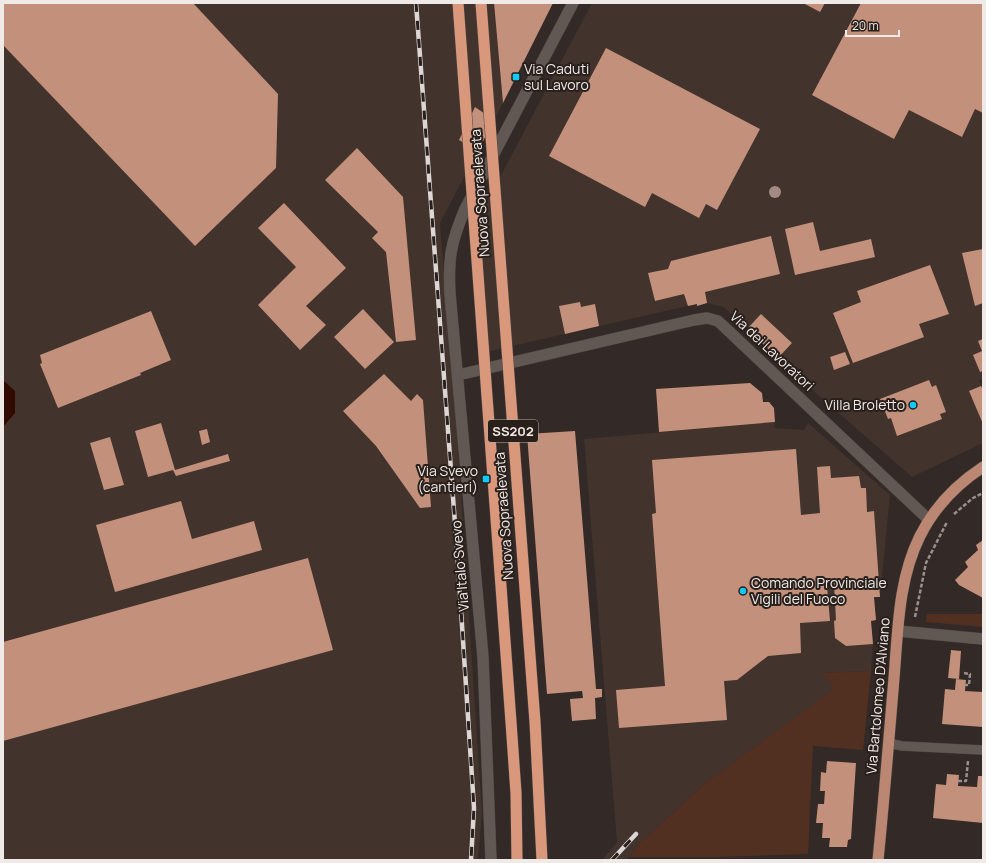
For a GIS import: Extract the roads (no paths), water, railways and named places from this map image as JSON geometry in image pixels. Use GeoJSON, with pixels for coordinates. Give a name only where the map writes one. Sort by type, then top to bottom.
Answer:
{"type":"FeatureCollection","features":[{"type":"Feature","properties":{"kind":"highway","name":"Nuova Sopraelevata"},"geometry":{"type":"LineString","coordinates":[[458,3],[516,793],[517,860]]}},
{"type":"Feature","properties":{"kind":"highway","name":"Nuova Sopraelevata"},"geometry":{"type":"LineString","coordinates":[[481,3],[535,722],[542,860]]}},
{"type":"Feature","properties":{"kind":"main road","name":"Via Italo Svevo"},"geometry":{"type":"LineString","coordinates":[[491,860],[483,657],[448,270],[450,250],[465,209],[573,3]]}},
{"type":"Feature","properties":{"kind":"main road","name":"Via dei Lavoratori"},"geometry":{"type":"LineString","coordinates":[[458,375],[694,320],[707,318],[718,321],[929,520]]}},
{"type":"Feature","properties":{"kind":"main road","name":"Via Bartolomeo D'Alviano"},"geometry":{"type":"LineString","coordinates":[[878,860],[898,631],[907,572],[918,542],[929,520],[952,493],[983,467]]}},
{"type":"Feature","properties":{"kind":"main road"},"geometry":{"type":"LineString","coordinates":[[898,631],[983,639]]}},
{"type":"Feature","properties":{"kind":"lane"},"geometry":{"type":"LineString","coordinates":[[888,743],[902,746],[983,750]]}},
{"type":"Feature","properties":{"kind":"railway"},"geometry":{"type":"LineString","coordinates":[[416,3],[458,564],[474,808],[471,860]]}},
{"type":"Feature","properties":{"kind":"railway"},"geometry":{"type":"LineString","coordinates":[[612,860],[636,834]]}},
{"type":"Feature","properties":{"kind":"place","name":"Via Caduti sul Lavoro"},"geometry":{"type":"Point","coordinates":[516,77]}},
{"type":"Feature","properties":{"kind":"place","name":"Villa Broletto"},"geometry":{"type":"Point","coordinates":[913,405]}},
{"type":"Feature","properties":{"kind":"place","name":"Via Svevo (cantieri)"},"geometry":{"type":"Point","coordinates":[486,479]}},
{"type":"Feature","properties":{"kind":"place","name":"Comando Provinciale Vigili del Fuoco"},"geometry":{"type":"Point","coordinates":[743,591]}}]}
